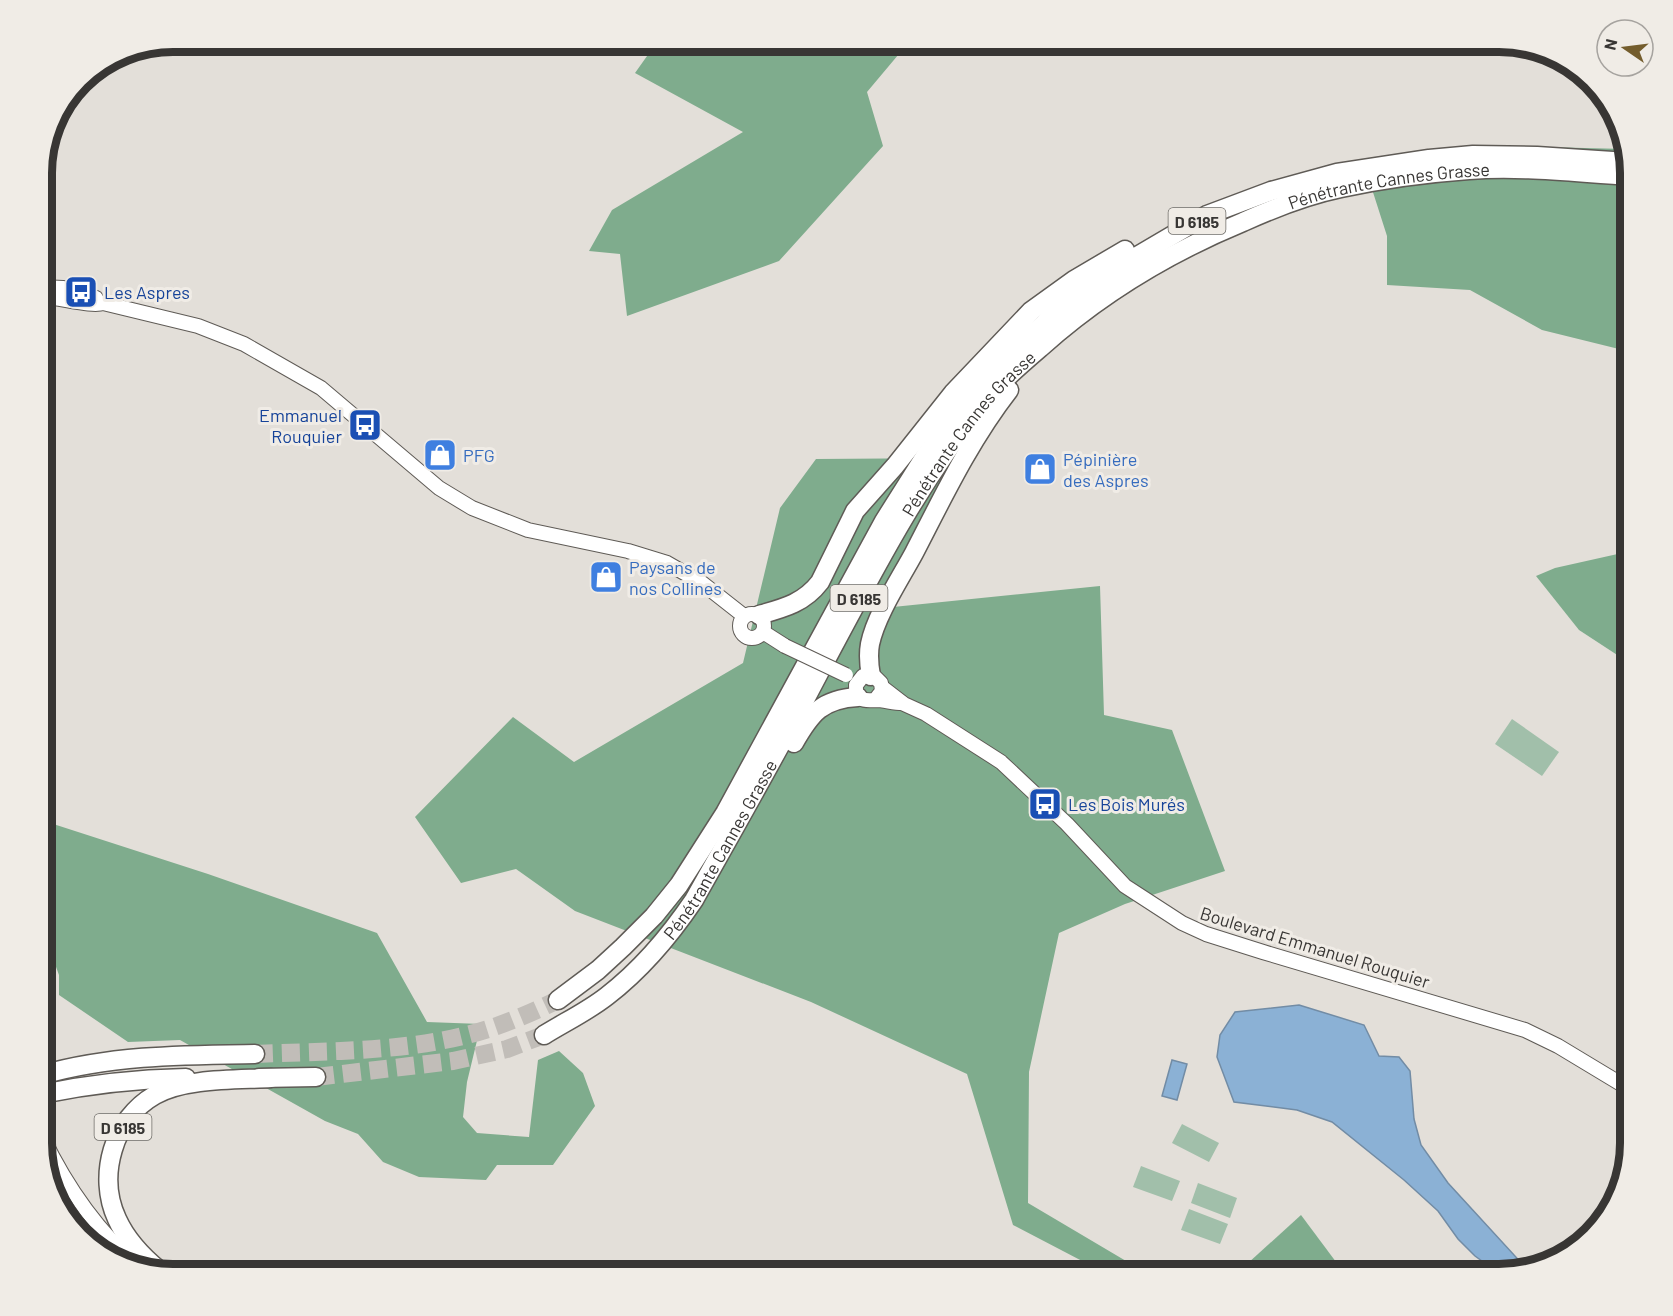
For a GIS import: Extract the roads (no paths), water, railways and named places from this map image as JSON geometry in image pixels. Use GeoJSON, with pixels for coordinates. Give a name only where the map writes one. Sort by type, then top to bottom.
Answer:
{"type":"FeatureCollection","features":[{"type":"Feature","properties":{"kind":"highway","name":"Pénétrante Cannes Grasse"},"geometry":{"type":"LineString","coordinates":[[558,1000],[623,948],[654,916],[679,885],[725,813],[884,521],[925,456],[969,399],[1006,359],[1056,312],[1122,265],[1207,215],[1271,191],[1337,173],[1429,159],[1473,155],[1537,156],[1619,161]]}},
{"type":"Feature","properties":{"kind":"highway","name":"Pénétrante Cannes Grasse"},"geometry":{"type":"LineString","coordinates":[[544,1035],[605,997],[640,968],[670,935],[694,900],[866,585],[937,465],[981,406],[1063,327],[1131,278],[1190,246],[1277,207],[1340,188],[1472,170],[1539,170],[1620,175]]}},
{"type":"Feature","properties":{"kind":"highway"},"geometry":{"type":"LineString","coordinates":[[755,621],[793,605],[813,591],[820,582],[855,511],[953,393],[1031,311],[1074,280],[1126,250],[1173,226],[1207,215]]}},
{"type":"Feature","properties":{"kind":"highway"},"geometry":{"type":"LineString","coordinates":[[694,900],[715,881],[811,716],[831,701],[844,698],[865,686],[870,644],[876,627],[897,583],[980,429],[1008,391],[1041,356],[1063,327]]}},
{"type":"Feature","properties":{"kind":"highway"},"geometry":{"type":"LineString","coordinates":[[53,1072],[121,1059],[255,1054]]}},
{"type":"Feature","properties":{"kind":"highway","name":"D 6185"},"geometry":{"type":"LineString","coordinates":[[53,1092],[134,1079],[316,1077]]}},
{"type":"Feature","properties":{"kind":"highway","name":"D 6185"},"geometry":{"type":"LineString","coordinates":[[148,1260],[124,1232],[112,1208],[108,1171],[115,1143],[123,1127],[144,1103],[166,1090],[201,1083],[271,1078]]}},
{"type":"Feature","properties":{"kind":"main road"},"geometry":{"type":"LineString","coordinates":[[53,288],[81,292],[96,297],[103,303],[198,326],[244,344],[321,388],[439,488],[472,508],[528,530],[628,551],[667,563],[755,621]]}},
{"type":"Feature","properties":{"kind":"main road"},"geometry":{"type":"LineString","coordinates":[[53,298],[97,305],[103,303]]}},
{"type":"Feature","properties":{"kind":"main road","name":"Boulevard Emmanuel Rouquier"},"geometry":{"type":"LineString","coordinates":[[755,621],[785,646],[926,714],[1001,762],[1067,824],[1125,886],[1182,923],[1206,934],[1263,952],[1526,1030],[1558,1046],[1620,1083]]}},
{"type":"Feature","properties":{"kind":"main road"},"geometry":{"type":"LineString","coordinates":[[54,1157],[75,1194],[124,1252]]}},
{"type":"Feature","properties":{"kind":"water"},"geometry":{"type":"Polygon","coordinates":[[[1299,1005],[1364,1025],[1379,1056],[1399,1057],[1410,1071],[1414,1119],[1421,1145],[1448,1183],[1520,1261],[1486,1264],[1475,1256],[1458,1239],[1438,1211],[1404,1180],[1332,1122],[1297,1110],[1234,1102],[1217,1057],[1220,1035],[1235,1012],[1299,1005]]]}},
{"type":"Feature","properties":{"kind":"water"},"geometry":{"type":"Polygon","coordinates":[[[1172,1060],[1187,1064],[1177,1100],[1162,1096],[1172,1060]]]}},
{"type":"Feature","properties":{"kind":"tunnel"},"geometry":{"type":"LineString","coordinates":[[255,1054],[362,1050],[442,1041],[502,1024],[558,1000]]}},
{"type":"Feature","properties":{"kind":"tunnel"},"geometry":{"type":"LineString","coordinates":[[316,1077],[453,1061],[507,1049],[544,1035]]}},
{"type":"Feature","properties":{"kind":"place","name":"Les Aspres"},"geometry":{"type":"Point","coordinates":[81,292]}},
{"type":"Feature","properties":{"kind":"place","name":"Emmanuel Rouquier"},"geometry":{"type":"Point","coordinates":[365,425]}},
{"type":"Feature","properties":{"kind":"place","name":"PFG"},"geometry":{"type":"Point","coordinates":[440,455]}},
{"type":"Feature","properties":{"kind":"place","name":"Pépinière des Aspres"},"geometry":{"type":"Point","coordinates":[1040,469]}},
{"type":"Feature","properties":{"kind":"place","name":"Paysans de nos Collines"},"geometry":{"type":"Point","coordinates":[606,577]}},
{"type":"Feature","properties":{"kind":"place","name":"Les Bois Murés"},"geometry":{"type":"Point","coordinates":[1045,804]}}]}
